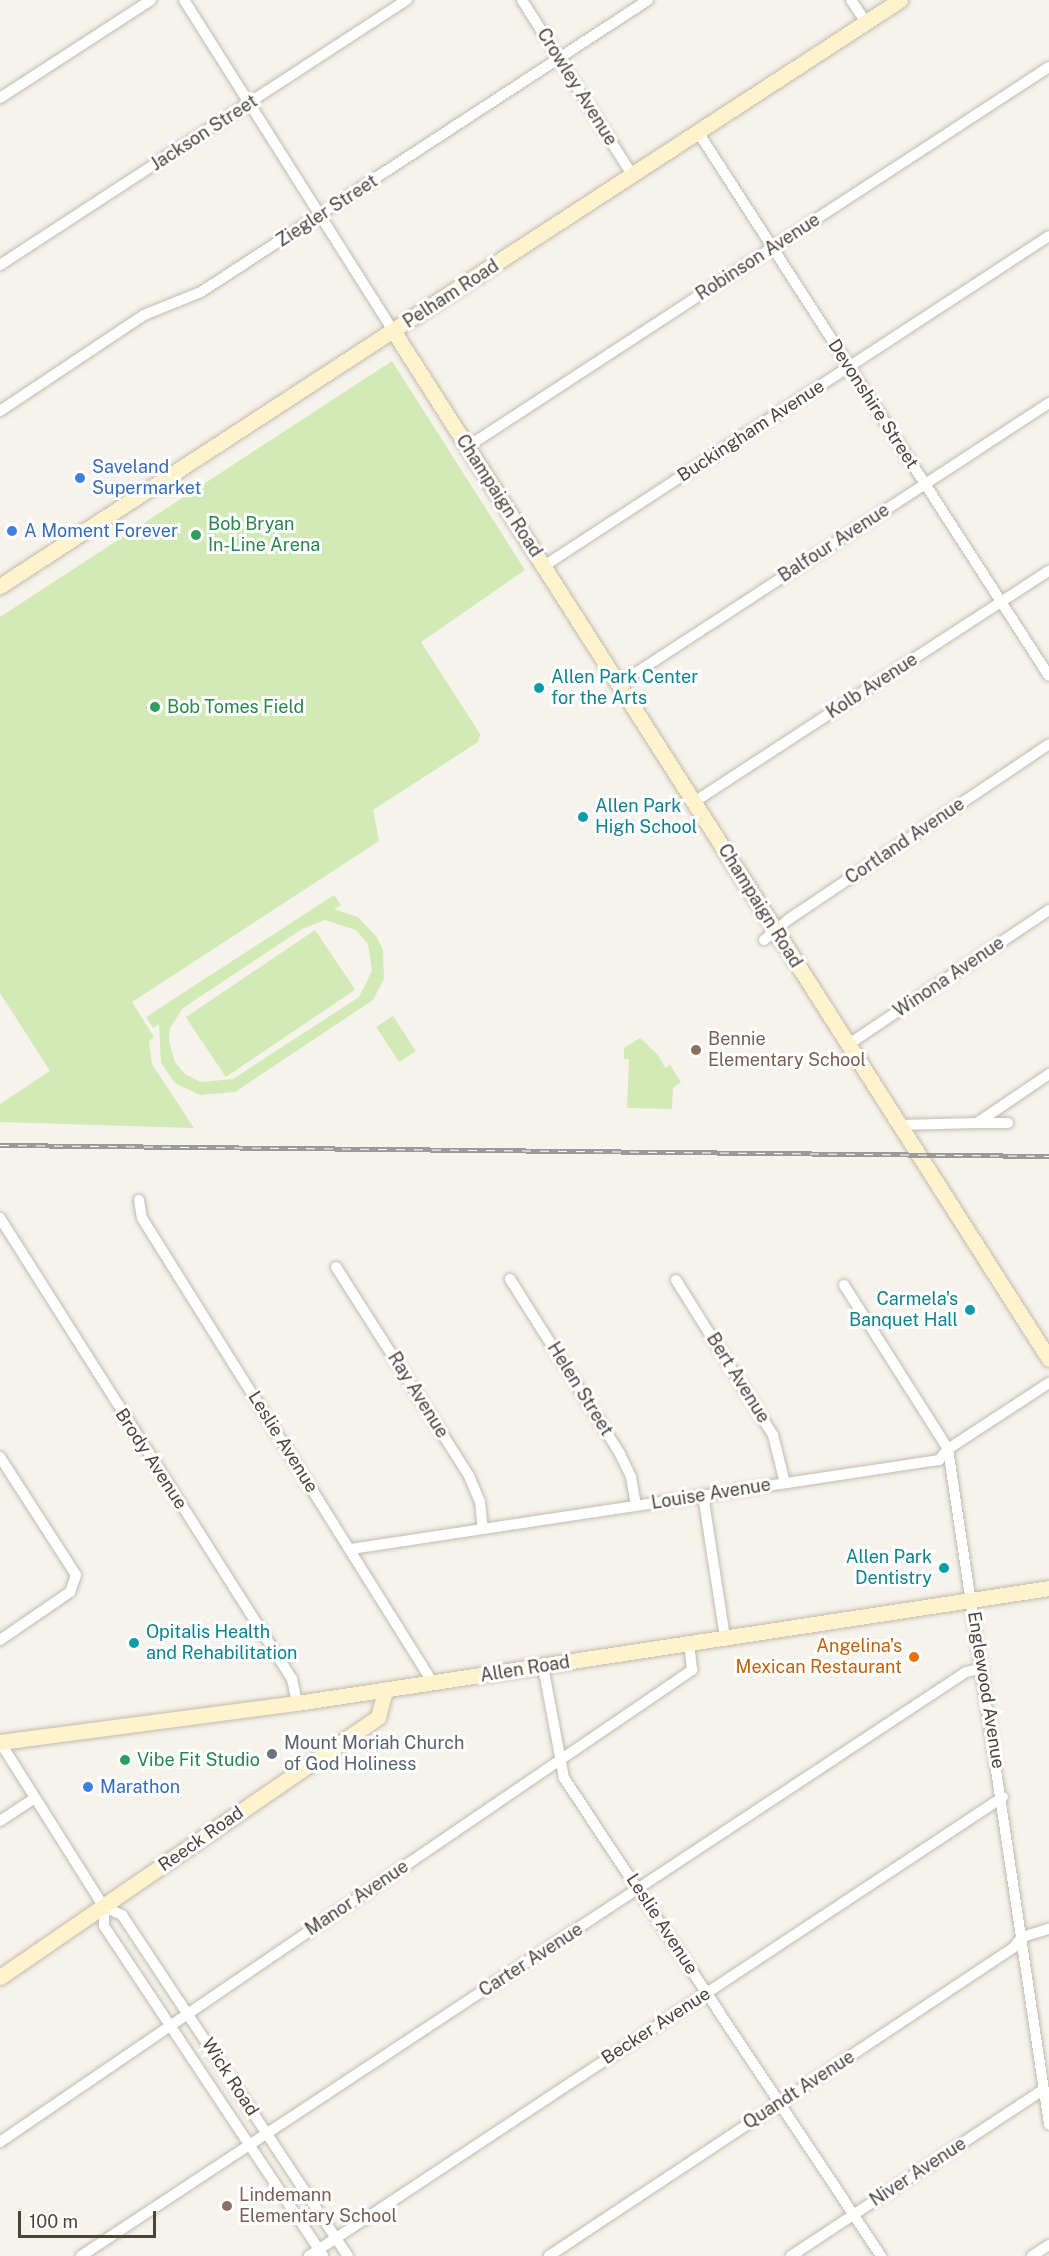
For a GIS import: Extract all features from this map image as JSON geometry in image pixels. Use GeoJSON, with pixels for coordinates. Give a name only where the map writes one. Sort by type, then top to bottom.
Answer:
{"type":"FeatureCollection","features":[{"type":"Feature","properties":{"kind":"main road","name":"Pelham Road"},"geometry":{"type":"LineString","coordinates":[[0,586],[394,332],[900,0]]}},
{"type":"Feature","properties":{"kind":"main road","name":"Champaign Road"},"geometry":{"type":"LineString","coordinates":[[394,332],[1049,1359]]}},
{"type":"Feature","properties":{"kind":"main road","name":"Allen Road"},"geometry":{"type":"LineString","coordinates":[[0,1742],[297,1703],[1049,1588]]}},
{"type":"Feature","properties":{"kind":"main road","name":"Reeck Road"},"geometry":{"type":"LineString","coordinates":[[0,1977],[378,1717],[384,1690]]}},
{"type":"Feature","properties":{"kind":"street"},"geometry":{"type":"LineString","coordinates":[[0,98],[150,0]]}},
{"type":"Feature","properties":{"kind":"street"},"geometry":{"type":"LineString","coordinates":[[184,0],[394,332]]}},
{"type":"Feature","properties":{"kind":"street","name":"Jackson Street"},"geometry":{"type":"LineString","coordinates":[[0,265],[407,0]]}},
{"type":"Feature","properties":{"kind":"street","name":"Crowley Avenue"},"geometry":{"type":"LineString","coordinates":[[522,0],[632,175]]}},
{"type":"Feature","properties":{"kind":"street","name":"Ziegler Street"},"geometry":{"type":"LineString","coordinates":[[0,411],[144,315],[201,292],[648,0]]}},
{"type":"Feature","properties":{"kind":"street"},"geometry":{"type":"LineString","coordinates":[[851,0],[866,22]]}},
{"type":"Feature","properties":{"kind":"street","name":"Robinson Avenue"},"geometry":{"type":"LineString","coordinates":[[467,447],[1049,67]]}},
{"type":"Feature","properties":{"kind":"street","name":"Devonshire Street"},"geometry":{"type":"LineString","coordinates":[[698,132],[1049,676]]}},
{"type":"Feature","properties":{"kind":"street","name":"Buckingham Avenue"},"geometry":{"type":"LineString","coordinates":[[544,566],[1049,236]]}},
{"type":"Feature","properties":{"kind":"street","name":"Balfour Avenue"},"geometry":{"type":"LineString","coordinates":[[619,684],[1049,403]]}},
{"type":"Feature","properties":{"kind":"street","name":"Kolb Avenue"},"geometry":{"type":"LineString","coordinates":[[694,802],[1049,571]]}},
{"type":"Feature","properties":{"kind":"street","name":"Cortland Avenue"},"geometry":{"type":"LineString","coordinates":[[764,940],[1049,744]]}},
{"type":"Feature","properties":{"kind":"street","name":"Winona Avenue"},"geometry":{"type":"LineString","coordinates":[[849,1044],[1049,910]]}},
{"type":"Feature","properties":{"kind":"street"},"geometry":{"type":"LineString","coordinates":[[976,1123],[1049,1074]]}},
{"type":"Feature","properties":{"kind":"street"},"geometry":{"type":"LineString","coordinates":[[900,1125],[1008,1124]]}},
{"type":"Feature","properties":{"kind":"street","name":"Leslie Avenue"},"geometry":{"type":"LineString","coordinates":[[140,1200],[142,1218],[433,1683]]}},
{"type":"Feature","properties":{"kind":"street","name":"Brody Avenue"},"geometry":{"type":"LineString","coordinates":[[0,1218],[292,1679],[297,1703]]}},
{"type":"Feature","properties":{"kind":"street","name":"Ray Avenue"},"geometry":{"type":"LineString","coordinates":[[336,1267],[469,1476],[480,1502],[483,1529]]}},
{"type":"Feature","properties":{"kind":"street","name":"Helen Street"},"geometry":{"type":"LineString","coordinates":[[510,1279],[620,1452],[631,1477],[636,1506]]}},
{"type":"Feature","properties":{"kind":"street","name":"Bert Avenue"},"geometry":{"type":"LineString","coordinates":[[676,1280],[773,1435],[785,1483]]}},
{"type":"Feature","properties":{"kind":"street","name":"Englewood Avenue"},"geometry":{"type":"LineString","coordinates":[[844,1285],[948,1449],[1003,1797],[1049,2124]]}},
{"type":"Feature","properties":{"kind":"street","name":"Louise Avenue"},"geometry":{"type":"LineString","coordinates":[[351,1549],[939,1460],[948,1449],[1049,1383]]}},
{"type":"Feature","properties":{"kind":"street"},"geometry":{"type":"LineString","coordinates":[[0,1457],[76,1575],[70,1592],[0,1640]]}},
{"type":"Feature","properties":{"kind":"street"},"geometry":{"type":"LineString","coordinates":[[703,1495],[725,1637]]}},
{"type":"Feature","properties":{"kind":"street","name":"Manor Avenue"},"geometry":{"type":"LineString","coordinates":[[0,2142],[692,1670],[689,1643]]}},
{"type":"Feature","properties":{"kind":"street","name":"Leslie Avenue"},"geometry":{"type":"LineString","coordinates":[[543,1666],[558,1761],[564,1778],[640,1888],[881,2256]]}},
{"type":"Feature","properties":{"kind":"street","name":"Carter Avenue"},"geometry":{"type":"LineString","coordinates":[[81,2256],[966,1672],[983,1668]]}},
{"type":"Feature","properties":{"kind":"street","name":"Wick Road"},"geometry":{"type":"LineString","coordinates":[[0,1742],[104,1907],[104,1926],[249,2145],[317,2254]]}},
{"type":"Feature","properties":{"kind":"street","name":"Becker Avenue"},"geometry":{"type":"LineString","coordinates":[[317,2254],[335,2237],[1003,1797]]}},
{"type":"Feature","properties":{"kind":"street"},"geometry":{"type":"LineString","coordinates":[[0,1821],[35,1798]]}},
{"type":"Feature","properties":{"kind":"street","name":"Wick Road"},"geometry":{"type":"LineString","coordinates":[[104,1907],[122,1915],[348,2256]]}},
{"type":"Feature","properties":{"kind":"street","name":"Quandt Avenue"},"geometry":{"type":"LineString","coordinates":[[549,2256],[1012,1948],[1022,1937],[1049,1929]]}},
{"type":"Feature","properties":{"kind":"street","name":"Niver Avenue"},"geometry":{"type":"LineString","coordinates":[[791,2256],[1044,2089]]}},
{"type":"Feature","properties":{"kind":"street"},"geometry":{"type":"LineString","coordinates":[[1032,2256],[1049,2245]]}},
{"type":"Feature","properties":{"kind":"green space"},"geometry":{"type":"Polygon","coordinates":[[[392,361],[525,570],[421,642],[480,734],[478,742],[373,810],[379,841],[132,1002],[154,1037],[149,1041],[152,1064],[194,1128],[0,1122],[0,1104],[50,1071],[0,993],[0,617],[392,361]]]}},
{"type":"Feature","properties":{"kind":"green space"},"geometry":{"type":"Polygon","coordinates":[[[334,895],[341,905],[334,909],[358,917],[376,936],[383,950],[384,979],[373,1000],[235,1092],[200,1095],[175,1083],[161,1063],[159,1024],[153,1028],[146,1017],[334,895]],[[325,920],[302,929],[183,1008],[170,1028],[169,1041],[175,1062],[185,1074],[201,1082],[233,1079],[359,997],[372,971],[368,944],[356,930],[325,920]]]}},
{"type":"Feature","properties":{"kind":"green space"},"geometry":{"type":"Polygon","coordinates":[[[315,930],[355,990],[226,1077],[186,1017],[315,930]]]}},
{"type":"Feature","properties":{"kind":"green space"},"geometry":{"type":"Polygon","coordinates":[[[393,1016],[416,1051],[399,1062],[376,1027],[393,1016]]]}},
{"type":"Feature","properties":{"kind":"green space"},"geometry":{"type":"Polygon","coordinates":[[[640,1038],[658,1055],[665,1068],[670,1065],[681,1082],[673,1088],[672,1109],[627,1108],[629,1059],[624,1059],[624,1048],[640,1038]]]}},
{"type":"Feature","properties":{"kind":"railway"},"geometry":{"type":"LineString","coordinates":[[0,1145],[1049,1156]]}},
{"type":"Feature","properties":{"kind":"place","name":"Saveland Supermarket"},"geometry":{"type":"Point","coordinates":[80,478]}},
{"type":"Feature","properties":{"kind":"place","name":"A Moment Forever"},"geometry":{"type":"Point","coordinates":[12,531]}},
{"type":"Feature","properties":{"kind":"place","name":"Bob Bryan In-Line Arena"},"geometry":{"type":"Point","coordinates":[196,535]}},
{"type":"Feature","properties":{"kind":"place","name":"Allen Park Center for the Arts"},"geometry":{"type":"Point","coordinates":[539,688]}},
{"type":"Feature","properties":{"kind":"place","name":"Bob Tomes Field"},"geometry":{"type":"Point","coordinates":[155,707]}},
{"type":"Feature","properties":{"kind":"place","name":"Allen Park High School"},"geometry":{"type":"Point","coordinates":[583,817]}},
{"type":"Feature","properties":{"kind":"place","name":"Bennie Elementary School"},"geometry":{"type":"Point","coordinates":[696,1050]}},
{"type":"Feature","properties":{"kind":"place","name":"Carmela's Banquet Hall"},"geometry":{"type":"Point","coordinates":[970,1310]}},
{"type":"Feature","properties":{"kind":"place","name":"Allen Park Dentistry"},"geometry":{"type":"Point","coordinates":[944,1568]}},
{"type":"Feature","properties":{"kind":"place","name":"Opitalis Health and Rehabilitation"},"geometry":{"type":"Point","coordinates":[134,1643]}},
{"type":"Feature","properties":{"kind":"place","name":"Angelina's Mexican Restaurant"},"geometry":{"type":"Point","coordinates":[914,1657]}},
{"type":"Feature","properties":{"kind":"place","name":"Mount Moriah Church of God Holiness"},"geometry":{"type":"Point","coordinates":[272,1754]}},
{"type":"Feature","properties":{"kind":"place","name":"Vibe Fit Studio"},"geometry":{"type":"Point","coordinates":[125,1760]}},
{"type":"Feature","properties":{"kind":"place","name":"Marathon"},"geometry":{"type":"Point","coordinates":[88,1787]}},
{"type":"Feature","properties":{"kind":"place","name":"Lindemann Elementary School"},"geometry":{"type":"Point","coordinates":[227,2206]}}]}
